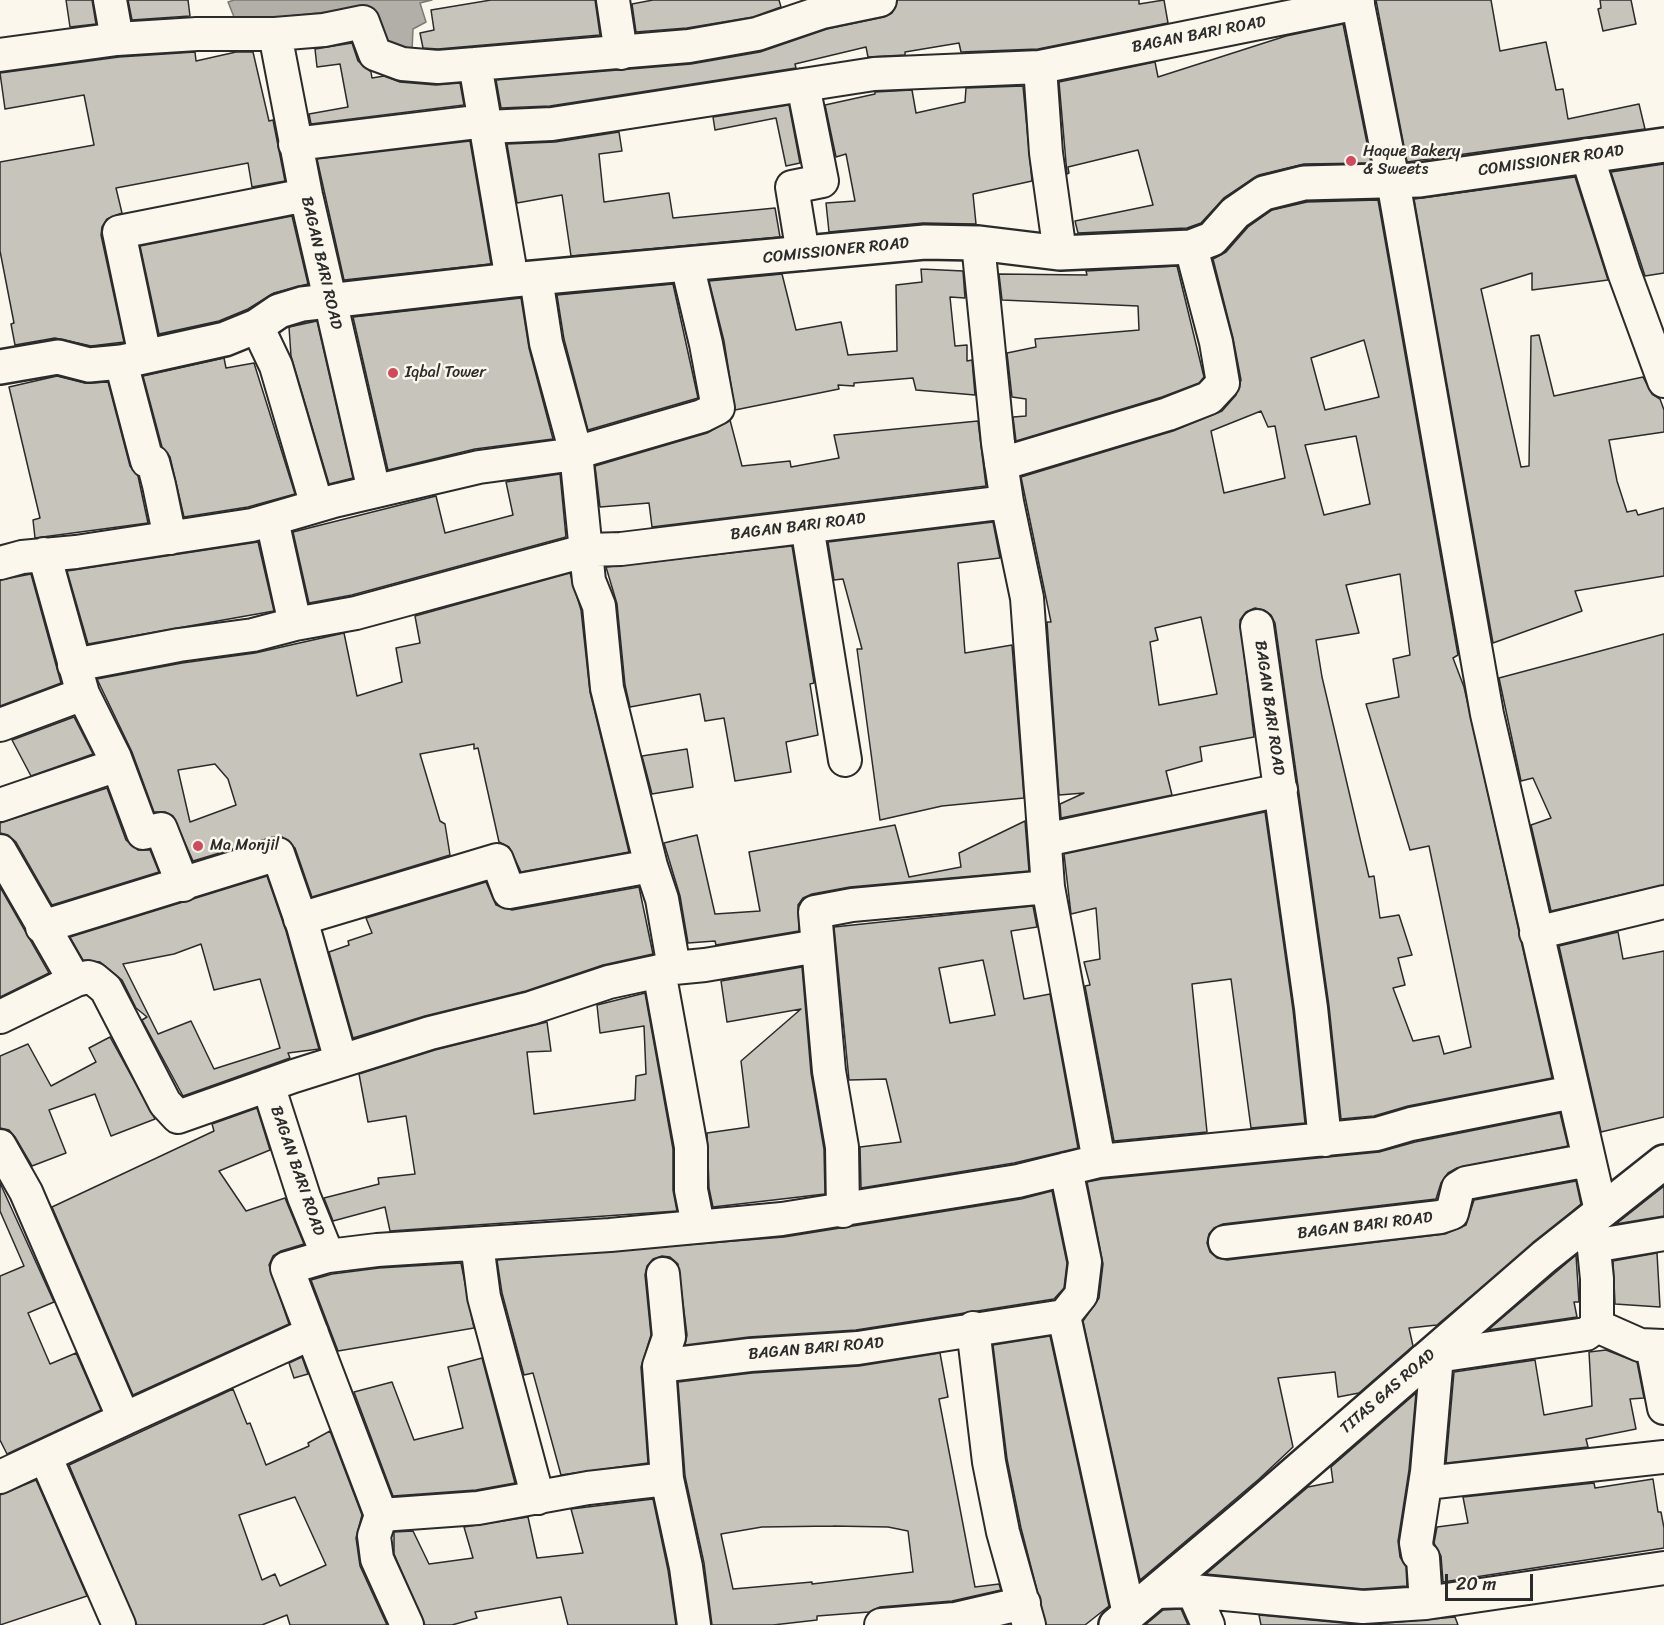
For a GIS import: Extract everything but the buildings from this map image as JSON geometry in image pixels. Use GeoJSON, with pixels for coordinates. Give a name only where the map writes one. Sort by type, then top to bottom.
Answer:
{"type":"FeatureCollection","features":[{"type":"Feature","properties":{"kind":"street"},"geometry":{"type":"LineString","coordinates":[[110,0],[117,39]]}},
{"type":"Feature","properties":{"kind":"street"},"geometry":{"type":"LineString","coordinates":[[0,55],[117,39],[197,34],[275,34],[324,30],[363,21],[375,54],[402,64],[438,67],[689,46],[757,34],[790,11],[822,12],[880,0]]}},
{"type":"Feature","properties":{"kind":"street"},"geometry":{"type":"LineString","coordinates":[[616,1],[621,52]]}},
{"type":"Feature","properties":{"kind":"street"},"geometry":{"type":"LineString","coordinates":[[1358,2],[1393,181],[1487,714],[1589,1160],[1595,1226],[1597,1326]]}},
{"type":"Feature","properties":{"kind":"street","name":"BAGAN BARI ROAD"},"geometry":{"type":"LineString","coordinates":[[295,144],[486,124],[552,124],[874,74],[1040,68],[1358,2]]}},
{"type":"Feature","properties":{"kind":"street","name":"BAGAN BARI ROAD"},"geometry":{"type":"LineString","coordinates":[[275,34],[306,195],[374,491]]}},
{"type":"Feature","properties":{"kind":"street"},"geometry":{"type":"LineString","coordinates":[[475,64],[486,124],[524,279],[546,343],[576,453],[588,550],[589,581],[599,606],[607,688],[651,866],[662,899],[667,970],[691,1147],[691,1190],[698,1225]]}},
{"type":"Feature","properties":{"kind":"street"},"geometry":{"type":"LineString","coordinates":[[1040,68],[1046,153],[1060,253]]}},
{"type":"Feature","properties":{"kind":"street"},"geometry":{"type":"LineString","coordinates":[[803,85],[822,181],[792,187],[803,254]]}},
{"type":"Feature","properties":{"kind":"street","name":"COMISSIONER ROAD"},"geometry":{"type":"LineString","coordinates":[[0,367],[58,357],[89,364],[133,359],[210,343],[257,326],[279,311],[329,299],[390,295],[524,279],[925,242],[978,243],[1060,253],[1191,247],[1212,239],[1235,213],[1264,193],[1304,183],[1420,180],[1664,145]]}},
{"type":"Feature","properties":{"kind":"street"},"geometry":{"type":"LineString","coordinates":[[1587,155],[1631,291],[1664,381]]}},
{"type":"Feature","properties":{"kind":"street"},"geometry":{"type":"LineString","coordinates":[[170,538],[153,462],[147,461],[118,232],[306,195]]}},
{"type":"Feature","properties":{"kind":"street"},"geometry":{"type":"LineString","coordinates":[[978,243],[1001,464],[1027,598],[1048,887],[1099,1161]]}},
{"type":"Feature","properties":{"kind":"street"},"geometry":{"type":"LineString","coordinates":[[1001,464],[1168,414],[1209,398],[1223,383],[1216,342],[1191,247]]}},
{"type":"Feature","properties":{"kind":"street"},"geometry":{"type":"LineString","coordinates":[[0,563],[44,554],[210,533],[272,520],[374,491],[479,467],[576,453],[718,408],[704,333],[687,264]]}},
{"type":"Feature","properties":{"kind":"street"},"geometry":{"type":"LineString","coordinates":[[257,326],[276,366],[317,506]]}},
{"type":"Feature","properties":{"kind":"street","name":"BAGAN BARI ROAD"},"geometry":{"type":"LineString","coordinates":[[0,724],[79,679],[178,645],[253,634],[356,613],[588,550],[621,549],[1007,502]]}},
{"type":"Feature","properties":{"kind":"street"},"geometry":{"type":"LineString","coordinates":[[272,520],[296,624]]}},
{"type":"Feature","properties":{"kind":"street"},"geometry":{"type":"LineString","coordinates":[[807,526],[845,760]]}},
{"type":"Feature","properties":{"kind":"street"},"geometry":{"type":"LineString","coordinates":[[44,554],[79,679],[117,765],[143,833],[161,829],[183,885]]}},
{"type":"Feature","properties":{"kind":"street","name":"BAGAN BARI ROAD"},"geometry":{"type":"LineString","coordinates":[[1257,626],[1311,1008],[1325,1140]]}},
{"type":"Feature","properties":{"kind":"street"},"geometry":{"type":"LineString","coordinates":[[0,805],[117,765]]}},
{"type":"Feature","properties":{"kind":"street","name":"BAGAN BARI ROAD"},"geometry":{"type":"LineString","coordinates":[[1045,840],[1281,790]]}},
{"type":"Feature","properties":{"kind":"street"},"geometry":{"type":"LineString","coordinates":[[0,851],[42,927],[76,980]]}},
{"type":"Feature","properties":{"kind":"street"},"geometry":{"type":"LineString","coordinates":[[42,927],[278,854],[300,919],[341,1061]]}},
{"type":"Feature","properties":{"kind":"street"},"geometry":{"type":"LineString","coordinates":[[300,919],[497,860],[509,892],[651,866]]}},
{"type":"Feature","properties":{"kind":"street"},"geometry":{"type":"LineString","coordinates":[[843,1210],[842,1147],[829,1071],[815,912],[852,905],[1048,887]]}},
{"type":"Feature","properties":{"kind":"street"},"geometry":{"type":"LineString","coordinates":[[1536,933],[1664,902]]}},
{"type":"Feature","properties":{"kind":"street"},"geometry":{"type":"LineString","coordinates":[[0,1017],[76,980],[88,977],[106,989],[165,1103],[178,1117],[341,1061],[609,982],[667,970],[818,946]]}},
{"type":"Feature","properties":{"kind":"street","name":"BAGAN BARI ROAD"},"geometry":{"type":"LineString","coordinates":[[268,1085],[304,1197],[328,1256]]}},
{"type":"Feature","properties":{"kind":"street"},"geometry":{"type":"LineString","coordinates":[[407,1625],[377,1559],[374,1536],[381,1515],[287,1268],[328,1256],[377,1250],[782,1219],[1018,1181],[1099,1161],[1377,1134],[1411,1124],[1573,1092]]}},
{"type":"Feature","properties":{"kind":"street"},"geometry":{"type":"LineString","coordinates":[[0,1146],[30,1202],[124,1419]]}},
{"type":"Feature","properties":{"kind":"street","name":"BAGAN BARI ROAD"},"geometry":{"type":"LineString","coordinates":[[1225,1242],[1440,1217],[1452,1213],[1458,1188],[1466,1183],[1589,1160]]}},
{"type":"Feature","properties":{"kind":"street","name":"TITAS GAS ROAD"},"geometry":{"type":"LineString","coordinates":[[1122,1619],[1430,1359],[1595,1226],[1664,1162]]}},
{"type":"Feature","properties":{"kind":"street"},"geometry":{"type":"LineString","coordinates":[[1066,1169],[1085,1262],[1082,1295],[1064,1316],[1122,1619]]}},
{"type":"Feature","properties":{"kind":"street"},"geometry":{"type":"LineString","coordinates":[[1595,1226],[1664,1234]]}},
{"type":"Feature","properties":{"kind":"street"},"geometry":{"type":"LineString","coordinates":[[477,1244],[484,1297],[538,1498]]}},
{"type":"Feature","properties":{"kind":"street"},"geometry":{"type":"LineString","coordinates":[[663,1274],[669,1337],[659,1366],[667,1479],[686,1567],[694,1625]]}},
{"type":"Feature","properties":{"kind":"street","name":"BAGAN BARI ROAD"},"geometry":{"type":"LineString","coordinates":[[659,1366],[750,1355],[858,1348],[973,1328],[1064,1316]]}},
{"type":"Feature","properties":{"kind":"street"},"geometry":{"type":"LineString","coordinates":[[1597,1326],[1640,1345],[1658,1346],[1664,1408]]}},
{"type":"Feature","properties":{"kind":"street"},"geometry":{"type":"LineString","coordinates":[[1426,1603],[1423,1558],[1416,1549],[1426,1483],[1430,1359],[1586,1334],[1597,1326]]}},
{"type":"Feature","properties":{"kind":"street"},"geometry":{"type":"LineString","coordinates":[[880,1625],[1026,1614],[1003,1532],[991,1471],[981,1410],[973,1328]]}},
{"type":"Feature","properties":{"kind":"street"},"geometry":{"type":"LineString","coordinates":[[0,1477],[312,1333]]}},
{"type":"Feature","properties":{"kind":"street"},"geometry":{"type":"LineString","coordinates":[[45,1456],[118,1625]]}},
{"type":"Feature","properties":{"kind":"street"},"geometry":{"type":"LineString","coordinates":[[1426,1483],[1664,1457]]}},
{"type":"Feature","properties":{"kind":"street"},"geometry":{"type":"LineString","coordinates":[[381,1515],[478,1508],[667,1479]]}},
{"type":"Feature","properties":{"kind":"street"},"geometry":{"type":"LineString","coordinates":[[1156,1592],[1193,1591],[1363,1607],[1392,1615],[1426,1603],[1664,1568]]}},
{"type":"Feature","properties":{"kind":"street"},"geometry":{"type":"LineString","coordinates":[[1193,1591],[1208,1625]]}},
{"type":"Feature","properties":{"kind":"shaded area"},"geometry":{"type":"Polygon","coordinates":[[[234,0],[432,0],[420,3],[426,22],[413,29],[412,51],[381,41],[363,8],[236,22],[228,2],[234,0]]]}},
{"type":"Feature","properties":{"kind":"place","name":"Haque Bakery & Sweets"},"geometry":{"type":"Point","coordinates":[1351,161]}},
{"type":"Feature","properties":{"kind":"place","name":"Iqbal Tower"},"geometry":{"type":"Point","coordinates":[393,373]}},
{"type":"Feature","properties":{"kind":"place","name":"Ma Monjil"},"geometry":{"type":"Point","coordinates":[198,846]}}]}
